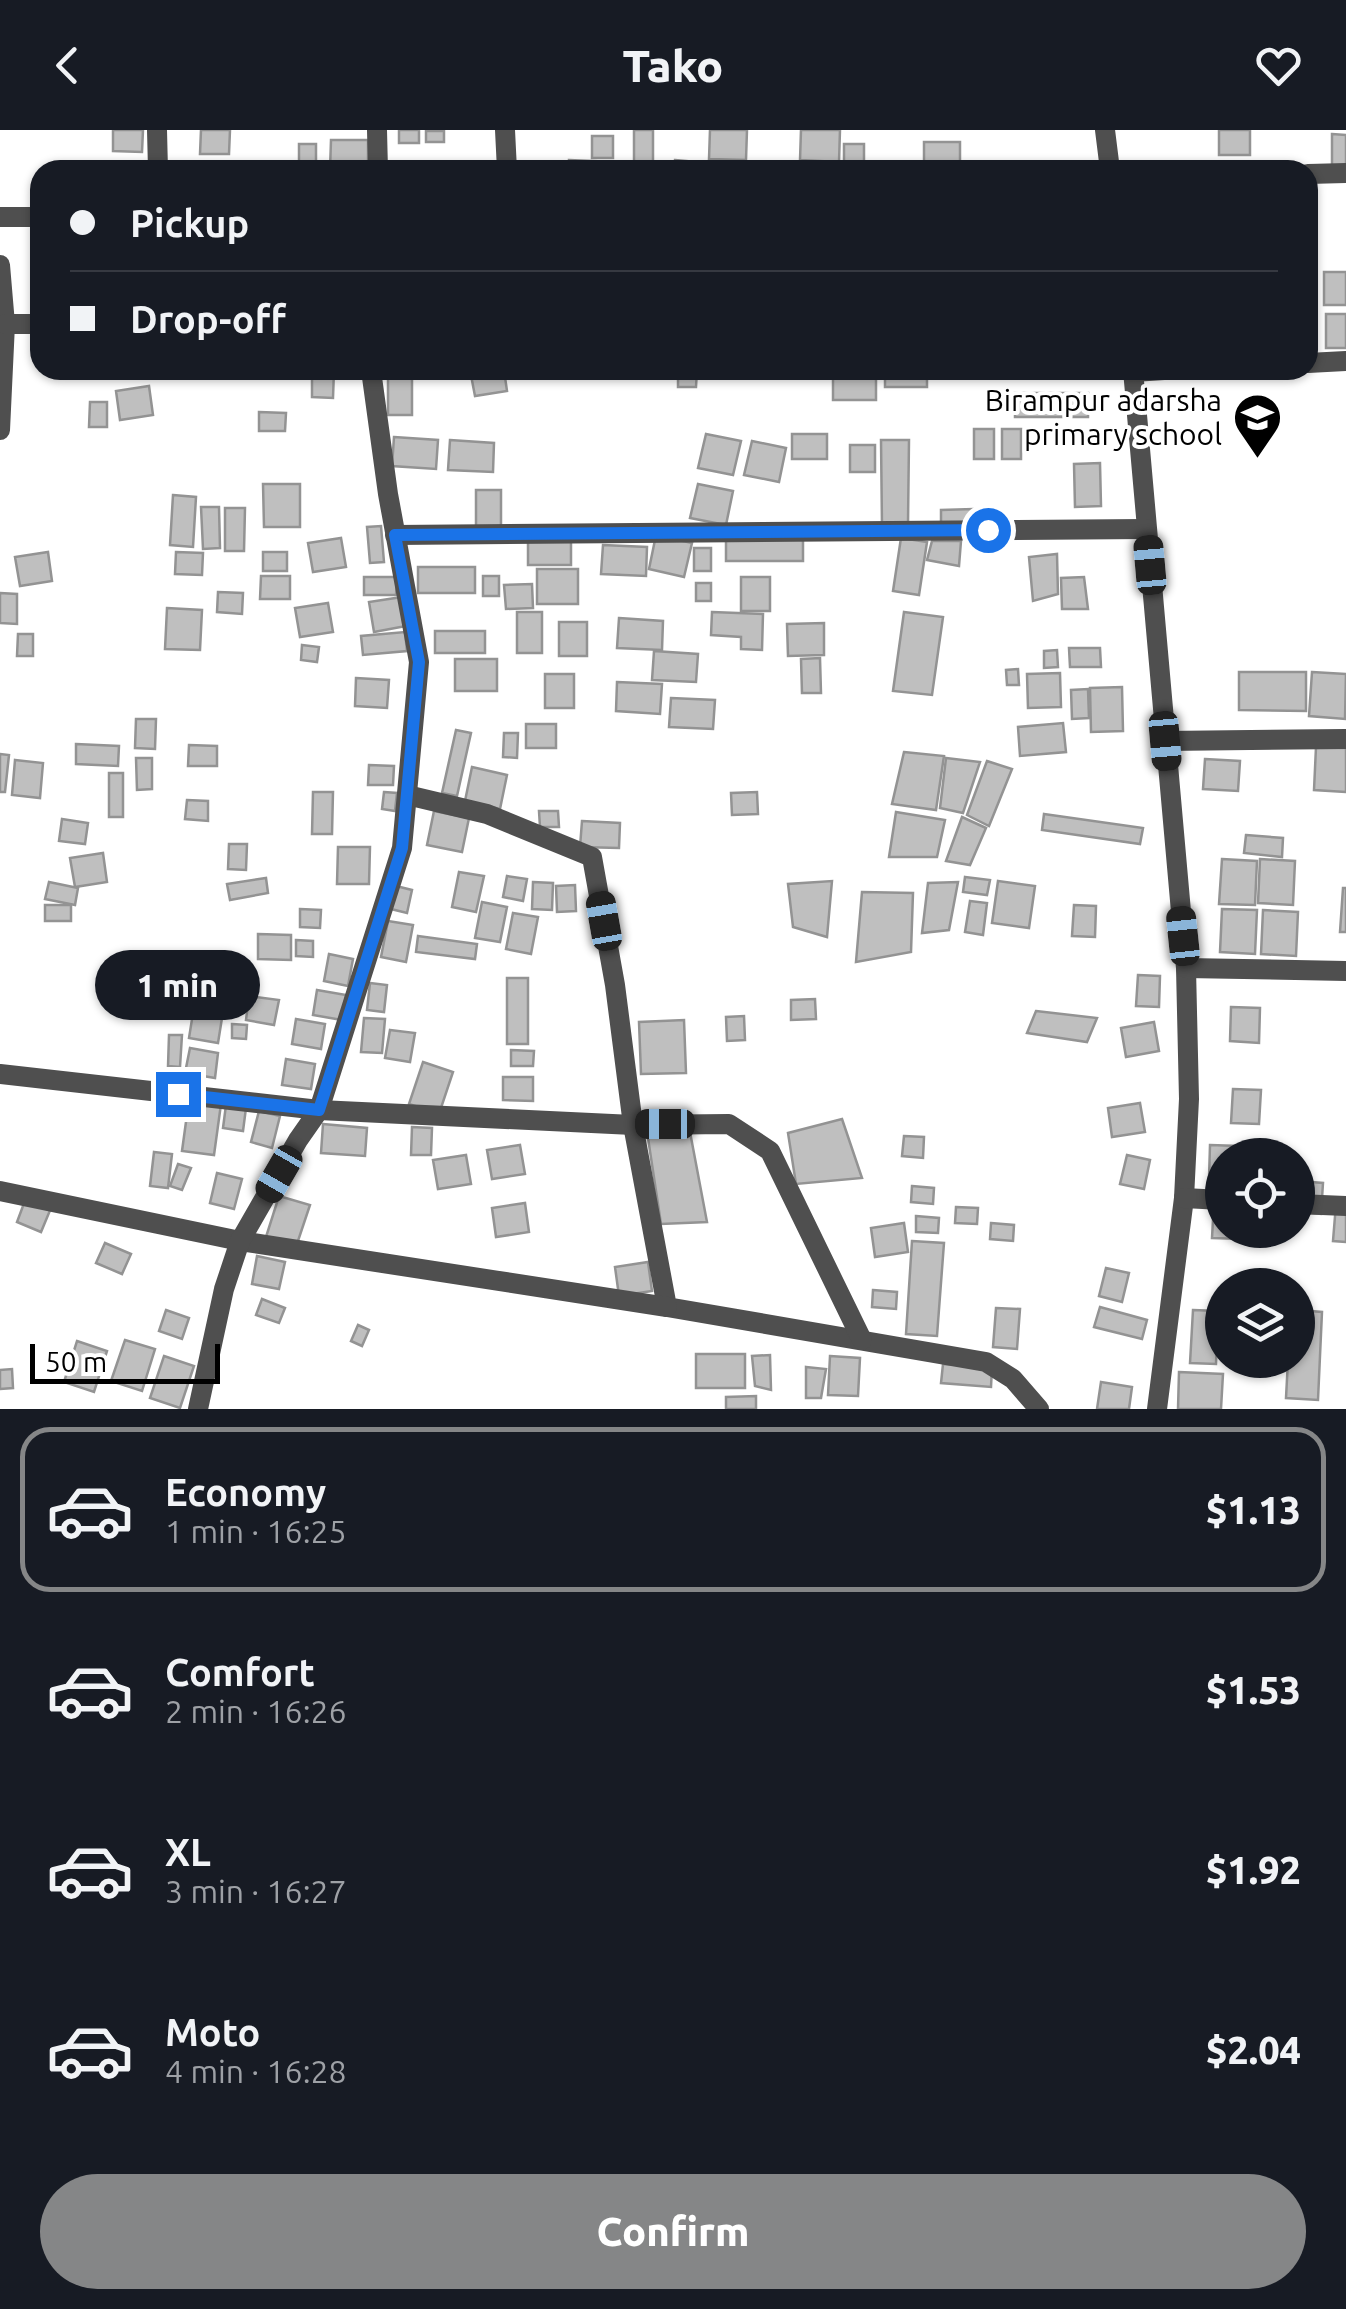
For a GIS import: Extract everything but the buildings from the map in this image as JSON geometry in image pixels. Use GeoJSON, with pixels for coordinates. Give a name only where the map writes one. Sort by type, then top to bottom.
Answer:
{"type":"FeatureCollection","features":[{"type":"Feature","properties":{"kind":"street"},"geometry":{"type":"LineString","coordinates":[[157,130],[158,160]]}},
{"type":"Feature","properties":{"kind":"street"},"geometry":{"type":"LineString","coordinates":[[377,130],[378,160]]}},
{"type":"Feature","properties":{"kind":"street"},"geometry":{"type":"LineString","coordinates":[[499,130],[505,160]]}},
{"type":"Feature","properties":{"kind":"street"},"geometry":{"type":"LineString","coordinates":[[1106,130],[1109,160]]}},
{"type":"Feature","properties":{"kind":"street"},"geometry":{"type":"LineString","coordinates":[[1318,174],[1346,173]]}},
{"type":"Feature","properties":{"kind":"street"},"geometry":{"type":"LineString","coordinates":[[0,217],[30,217]]}},
{"type":"Feature","properties":{"kind":"street"},"geometry":{"type":"LineString","coordinates":[[0,265],[5,324],[0,430]]}},
{"type":"Feature","properties":{"kind":"street"},"geometry":{"type":"LineString","coordinates":[[5,324],[30,324]]}},
{"type":"Feature","properties":{"kind":"street"},"geometry":{"type":"LineString","coordinates":[[1318,362],[1346,361]]}},
{"type":"Feature","properties":{"kind":"street"},"geometry":{"type":"LineString","coordinates":[[198,1409],[224,1289],[240,1242],[319,1110],[402,848],[419,662],[372,380]]}},
{"type":"Feature","properties":{"kind":"street"},"geometry":{"type":"LineString","coordinates":[[1134,380],[1186,968],[1189,1099],[1184,1198],[1157,1409]]}},
{"type":"Feature","properties":{"kind":"street"},"geometry":{"type":"LineString","coordinates":[[395,535],[1146,529]]}},
{"type":"Feature","properties":{"kind":"street"},"geometry":{"type":"LineString","coordinates":[[1165,741],[1346,739]]}},
{"type":"Feature","properties":{"kind":"street"},"geometry":{"type":"LineString","coordinates":[[407,795],[487,814],[592,858],[615,985],[633,1125],[667,1306]]}},
{"type":"Feature","properties":{"kind":"street"},"geometry":{"type":"LineString","coordinates":[[1186,968],[1346,971]]}},
{"type":"Feature","properties":{"kind":"street"},"geometry":{"type":"LineString","coordinates":[[0,1074],[319,1110],[633,1125],[729,1124],[770,1151],[862,1340]]}},
{"type":"Feature","properties":{"kind":"street"},"geometry":{"type":"LineString","coordinates":[[0,1191],[240,1242],[667,1306],[986,1362],[1014,1379],[1038,1409]]}},
{"type":"Feature","properties":{"kind":"street"},"geometry":{"type":"LineString","coordinates":[[1184,1198],[1205,1199]]}},
{"type":"Feature","properties":{"kind":"street"},"geometry":{"type":"LineString","coordinates":[[1315,1205],[1346,1206]]}},
{"type":"Feature","properties":{"kind":"place","name":"Birampur adarsha primary school"},"geometry":{"type":"Point","coordinates":[1257,460]}},
{"type":"Feature","properties":{"kind":"route"},"geometry":{"type":"LineString","coordinates":[[178,1094],[319,1110],[402,848],[419,662],[395,535],[988,530]]}}]}
